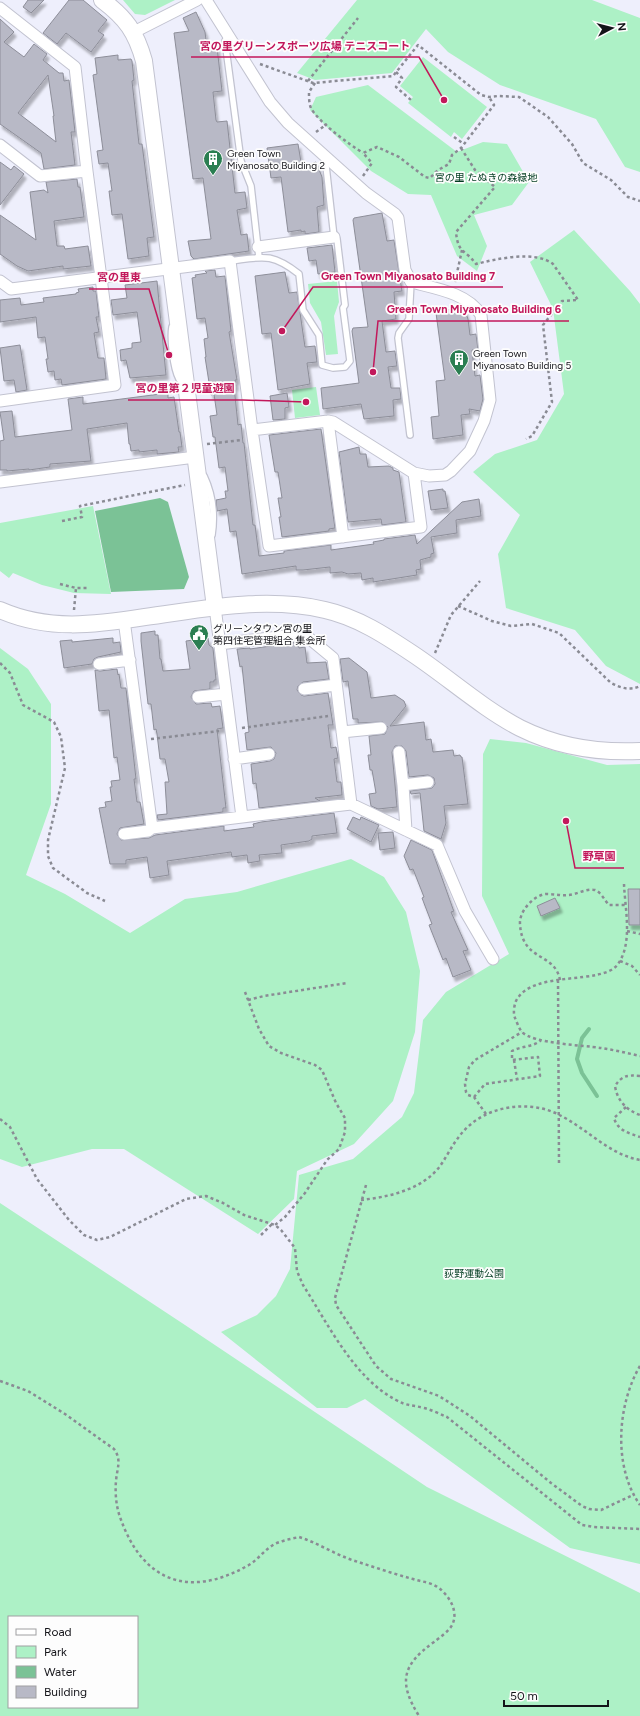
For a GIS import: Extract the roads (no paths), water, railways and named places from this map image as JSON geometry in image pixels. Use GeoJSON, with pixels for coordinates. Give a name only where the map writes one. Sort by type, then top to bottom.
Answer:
{"type":"FeatureCollection","features":[{"type":"Feature","properties":{"kind":"street"},"geometry":{"type":"LineString","coordinates":[[102,0],[120,15],[134,32],[144,61],[242,817]]}},
{"type":"Feature","properties":{"kind":"street"},"geometry":{"type":"LineString","coordinates":[[134,32],[197,0]]}},
{"type":"Feature","properties":{"kind":"street"},"geometry":{"type":"LineString","coordinates":[[206,0],[270,102],[288,123],[357,185],[395,214],[398,218],[405,270],[411,282],[453,294],[470,302],[477,308],[481,315],[490,400],[484,421],[470,451],[451,471],[445,475],[429,476],[414,473],[333,422],[328,421],[253,434]]}},
{"type":"Feature","properties":{"kind":"street"},"geometry":{"type":"LineString","coordinates":[[0,8],[75,66],[115,385],[0,401]]}},
{"type":"Feature","properties":{"kind":"street"},"geometry":{"type":"LineString","coordinates":[[0,146],[40,176],[88,171]]}},
{"type":"Feature","properties":{"kind":"street"},"geometry":{"type":"LineString","coordinates":[[258,252],[334,237]]}},
{"type":"Feature","properties":{"kind":"street"},"geometry":{"type":"LineString","coordinates":[[0,281],[11,289],[230,261],[269,546],[421,526],[414,473]]}},
{"type":"Feature","properties":{"kind":"street"},"geometry":{"type":"LineString","coordinates":[[328,421],[343,537]]}},
{"type":"Feature","properties":{"kind":"street"},"geometry":{"type":"LineString","coordinates":[[0,482],[195,457]]}},
{"type":"Feature","properties":{"kind":"street"},"geometry":{"type":"LineString","coordinates":[[0,610],[15,616],[39,622],[88,625],[247,604],[291,604],[326,610],[354,620],[386,636],[430,665],[492,710],[519,727],[538,736],[592,750],[616,752],[640,751]]}},
{"type":"Feature","properties":{"kind":"street"},"geometry":{"type":"LineString","coordinates":[[124,620],[152,828]]}},
{"type":"Feature","properties":{"kind":"street"},"geometry":{"type":"LineString","coordinates":[[219,644],[304,634],[332,658],[351,804]]}},
{"type":"Feature","properties":{"kind":"street"},"geometry":{"type":"LineString","coordinates":[[99,664],[130,660]]}},
{"type":"Feature","properties":{"kind":"street"},"geometry":{"type":"LineString","coordinates":[[304,689],[336,685]]}},
{"type":"Feature","properties":{"kind":"street"},"geometry":{"type":"LineString","coordinates":[[198,697],[226,694]]}},
{"type":"Feature","properties":{"kind":"street"},"geometry":{"type":"LineString","coordinates":[[342,732],[381,728]]}},
{"type":"Feature","properties":{"kind":"street"},"geometry":{"type":"LineString","coordinates":[[398,752],[403,785],[406,830]]}},
{"type":"Feature","properties":{"kind":"street"},"geometry":{"type":"LineString","coordinates":[[234,758],[269,754]]}},
{"type":"Feature","properties":{"kind":"street"},"geometry":{"type":"LineString","coordinates":[[403,785],[428,782]]}},
{"type":"Feature","properties":{"kind":"street"},"geometry":{"type":"LineString","coordinates":[[124,834],[148,831],[152,828],[351,804],[437,845],[481,950],[493,959]]}},
{"type":"Feature","properties":{"kind":"lane"},"geometry":{"type":"LineString","coordinates":[[228,35],[225,41],[236,127],[241,161],[252,186],[258,252]]}},
{"type":"Feature","properties":{"kind":"lane"},"geometry":{"type":"LineString","coordinates":[[230,261],[258,252],[286,263],[299,274],[303,310],[319,335],[322,365],[333,368],[345,367],[350,361],[343,308],[345,305],[337,239],[334,237],[325,156]]}},
{"type":"Feature","properties":{"kind":"lane"},"geometry":{"type":"LineString","coordinates":[[410,434],[398,338],[399,333],[409,319],[411,282]]}},
{"type":"Feature","properties":{"kind":"water"},"geometry":{"type":"Polygon","coordinates":[[[160,498],[168,502],[189,577],[184,589],[111,592],[95,511],[160,498]]]}},
{"type":"Feature","properties":{"kind":"waterway"},"geometry":{"type":"LineString","coordinates":[[589,1029],[582,1038],[577,1059],[582,1073],[597,1096]]}},
{"type":"Feature","properties":{"kind":"place","name":"宮の里グリーンスポーツ広場 テニスコート"},"geometry":{"type":"Point","coordinates":[444,100]}},
{"type":"Feature","properties":{"kind":"place","name":"Green Town Miyanosato Building 2"},"geometry":{"type":"Point","coordinates":[213,176]}},
{"type":"Feature","properties":{"kind":"place","name":"Green Town Miyanosato Building 7"},"geometry":{"type":"Point","coordinates":[282,331]}},
{"type":"Feature","properties":{"kind":"place","name":"宮の里東"},"geometry":{"type":"Point","coordinates":[169,355]}},
{"type":"Feature","properties":{"kind":"place","name":"Green Town Miyanosato Building 6"},"geometry":{"type":"Point","coordinates":[373,372]}},
{"type":"Feature","properties":{"kind":"place","name":"Green Town Miyanosato Building 5"},"geometry":{"type":"Point","coordinates":[459,376]}},
{"type":"Feature","properties":{"kind":"place","name":"宮の里第２児童遊園"},"geometry":{"type":"Point","coordinates":[306,402]}},
{"type":"Feature","properties":{"kind":"place","name":"グリーンタウン宮の里 第四住宅管理組合 集会所"},"geometry":{"type":"Point","coordinates":[199,651]}},
{"type":"Feature","properties":{"kind":"place","name":"野草園"},"geometry":{"type":"Point","coordinates":[566,821]}},
{"type":"Feature","properties":{"kind":"park label","name":"宮の里 たぬきの森緑地"},"geometry":{"type":"Point","coordinates":[486,177]}},
{"type":"Feature","properties":{"kind":"park label","name":"荻野運動公園"},"geometry":{"type":"Point","coordinates":[474,1273]}}]}
